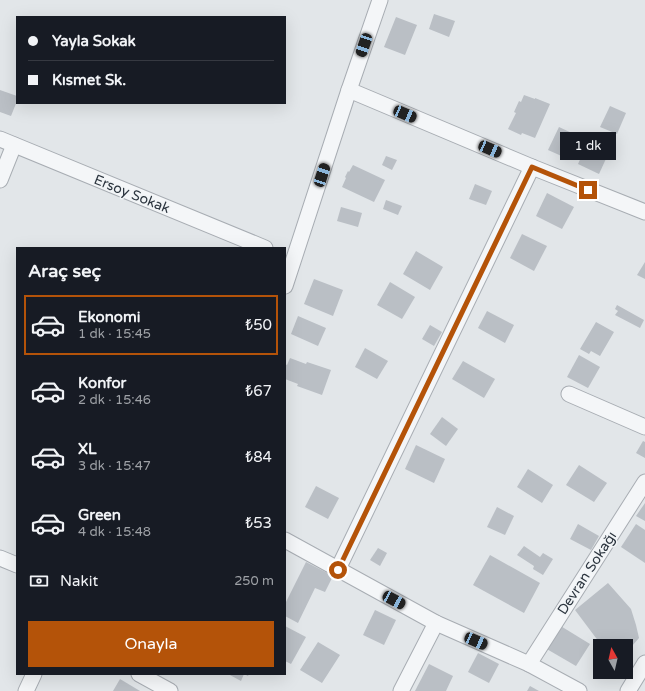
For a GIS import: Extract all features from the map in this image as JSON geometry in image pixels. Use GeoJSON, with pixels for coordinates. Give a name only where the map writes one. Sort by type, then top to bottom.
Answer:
{"type":"FeatureCollection","features":[{"type":"Feature","properties":{"kind":"street"},"geometry":{"type":"LineString","coordinates":[[286,280],[290,258],[380,0]]}},
{"type":"Feature","properties":{"kind":"street"},"geometry":{"type":"LineString","coordinates":[[349,90],[532,167],[645,212]]}},
{"type":"Feature","properties":{"kind":"street","name":"Ersoy Sokak"},"geometry":{"type":"LineString","coordinates":[[0,139],[263,247]]}},
{"type":"Feature","properties":{"kind":"street"},"geometry":{"type":"LineString","coordinates":[[0,180],[14,145]]}},
{"type":"Feature","properties":{"kind":"street"},"geometry":{"type":"LineString","coordinates":[[338,570],[532,167]]}},
{"type":"Feature","properties":{"kind":"street"},"geometry":{"type":"LineString","coordinates":[[569,394],[645,427]]}},
{"type":"Feature","properties":{"kind":"street","name":"Devran Sokağı"},"geometry":{"type":"LineString","coordinates":[[529,664],[645,482]]}},
{"type":"Feature","properties":{"kind":"street"},"geometry":{"type":"LineString","coordinates":[[286,541],[436,623],[529,664],[579,691]]}},
{"type":"Feature","properties":{"kind":"street"},"geometry":{"type":"LineString","coordinates":[[0,558],[16,565]]}},
{"type":"Feature","properties":{"kind":"street"},"geometry":{"type":"LineString","coordinates":[[401,691],[436,623]]}},
{"type":"Feature","properties":{"kind":"street"},"geometry":{"type":"LineString","coordinates":[[628,691],[645,663]]}},
{"type":"Feature","properties":{"kind":"street"},"geometry":{"type":"LineString","coordinates":[[26,691],[34,675]]}},
{"type":"Feature","properties":{"kind":"street"},"geometry":{"type":"LineString","coordinates":[[141,675],[170,691]]}},
{"type":"Feature","properties":{"kind":"building"},"geometry":{"type":"Polygon","coordinates":[[[434,14],[455,21],[449,37],[429,29],[434,14]]]}},
{"type":"Feature","properties":{"kind":"building"},"geometry":{"type":"Polygon","coordinates":[[[396,17],[417,25],[405,55],[384,47],[396,17]]]}},
{"type":"Feature","properties":{"kind":"building"},"geometry":{"type":"Polygon","coordinates":[[[0,90],[16,96],[16,104],[11,116],[0,112],[0,90]]]}},
{"type":"Feature","properties":{"kind":"building"},"geometry":{"type":"Polygon","coordinates":[[[524,95],[550,104],[535,138],[522,133],[521,135],[508,129],[516,113],[514,112],[519,101],[521,102],[524,95]]]}},
{"type":"Feature","properties":{"kind":"building"},"geometry":{"type":"Polygon","coordinates":[[[610,106],[626,113],[617,134],[600,127],[610,106]]]}},
{"type":"Feature","properties":{"kind":"building"},"geometry":{"type":"Polygon","coordinates":[[[559,127],[576,135],[566,158],[548,150],[559,127]]]}},
{"type":"Feature","properties":{"kind":"building"},"geometry":{"type":"Polygon","coordinates":[[[589,140],[610,150],[599,174],[578,164],[589,140]]]}},
{"type":"Feature","properties":{"kind":"building"},"geometry":{"type":"Polygon","coordinates":[[[386,156],[397,160],[392,170],[382,165],[386,156]]]}},
{"type":"Feature","properties":{"kind":"building"},"geometry":{"type":"Polygon","coordinates":[[[353,165],[385,180],[374,202],[342,187],[348,171],[349,172],[353,165]]]}},
{"type":"Feature","properties":{"kind":"building"},"geometry":{"type":"Polygon","coordinates":[[[475,184],[492,191],[486,205],[469,199],[475,184]]]}},
{"type":"Feature","properties":{"kind":"building"},"geometry":{"type":"Polygon","coordinates":[[[547,193],[574,207],[562,229],[536,216],[547,193]]]}},
{"type":"Feature","properties":{"kind":"building"},"geometry":{"type":"Polygon","coordinates":[[[386,200],[402,206],[398,215],[383,209],[386,200]]]}},
{"type":"Feature","properties":{"kind":"building"},"geometry":{"type":"Polygon","coordinates":[[[341,207],[362,213],[358,227],[337,221],[341,207]]]}},
{"type":"Feature","properties":{"kind":"building"},"geometry":{"type":"Polygon","coordinates":[[[522,234],[547,246],[534,271],[510,258],[522,234]]]}},
{"type":"Feature","properties":{"kind":"building"},"geometry":{"type":"Polygon","coordinates":[[[416,251],[443,267],[430,290],[403,274],[416,251]]]}},
{"type":"Feature","properties":{"kind":"building"},"geometry":{"type":"Polygon","coordinates":[[[645,262],[645,279],[637,275],[645,262]]]}},
{"type":"Feature","properties":{"kind":"building"},"geometry":{"type":"Polygon","coordinates":[[[314,279],[343,290],[333,316],[304,304],[314,279]]]}},
{"type":"Feature","properties":{"kind":"building"},"geometry":{"type":"Polygon","coordinates":[[[390,282],[415,297],[402,319],[377,305],[390,282]]]}},
{"type":"Feature","properties":{"kind":"building"},"geometry":{"type":"Polygon","coordinates":[[[617,305],[644,320],[640,328],[615,315],[618,311],[615,309],[617,305]]]}},
{"type":"Feature","properties":{"kind":"building"},"geometry":{"type":"Polygon","coordinates":[[[487,311],[514,325],[505,343],[478,328],[487,311]]]}},
{"type":"Feature","properties":{"kind":"building"},"geometry":{"type":"Polygon","coordinates":[[[298,316],[326,328],[318,346],[291,334],[298,316]]]}},
{"type":"Feature","properties":{"kind":"building"},"geometry":{"type":"Polygon","coordinates":[[[596,322],[614,332],[600,356],[591,351],[589,354],[580,349],[596,322]]]}},
{"type":"Feature","properties":{"kind":"building"},"geometry":{"type":"Polygon","coordinates":[[[430,325],[442,332],[434,346],[422,339],[430,325]]]}},
{"type":"Feature","properties":{"kind":"building"},"geometry":{"type":"Polygon","coordinates":[[[365,348],[388,361],[377,379],[355,367],[365,348]]]}},
{"type":"Feature","properties":{"kind":"building"},"geometry":{"type":"Polygon","coordinates":[[[579,355],[600,367],[588,388],[567,377],[579,355]]]}},
{"type":"Feature","properties":{"kind":"building"},"geometry":{"type":"Polygon","coordinates":[[[290,358],[306,364],[307,362],[331,370],[322,395],[297,386],[298,384],[286,379],[287,365],[290,358]]]}},
{"type":"Feature","properties":{"kind":"building"},"geometry":{"type":"Polygon","coordinates":[[[463,361],[495,379],[484,398],[452,379],[463,361]]]}},
{"type":"Feature","properties":{"kind":"building"},"geometry":{"type":"Polygon","coordinates":[[[442,417],[458,429],[446,446],[430,434],[442,417]]]}},
{"type":"Feature","properties":{"kind":"building"},"geometry":{"type":"Polygon","coordinates":[[[643,441],[645,442],[645,458],[636,453],[643,441]]]}},
{"type":"Feature","properties":{"kind":"building"},"geometry":{"type":"Polygon","coordinates":[[[416,445],[445,459],[434,483],[405,469],[416,445]]]}},
{"type":"Feature","properties":{"kind":"building"},"geometry":{"type":"Polygon","coordinates":[[[579,465],[607,483],[594,502],[566,485],[579,465]]]}},
{"type":"Feature","properties":{"kind":"building"},"geometry":{"type":"Polygon","coordinates":[[[528,469],[553,485],[542,503],[517,487],[528,469]]]}},
{"type":"Feature","properties":{"kind":"building"},"geometry":{"type":"Polygon","coordinates":[[[316,486],[339,498],[328,519],[305,507],[316,486]]]}},
{"type":"Feature","properties":{"kind":"building"},"geometry":{"type":"Polygon","coordinates":[[[645,503],[645,521],[636,516],[645,503]]]}},
{"type":"Feature","properties":{"kind":"building"},"geometry":{"type":"Polygon","coordinates":[[[497,507],[514,516],[505,535],[487,527],[497,507]]]}},
{"type":"Feature","properties":{"kind":"building"},"geometry":{"type":"Polygon","coordinates":[[[578,524],[599,536],[591,550],[570,539],[578,524]]]}},
{"type":"Feature","properties":{"kind":"building"},"geometry":{"type":"Polygon","coordinates":[[[636,524],[645,530],[645,563],[621,547],[636,524]]]}},
{"type":"Feature","properties":{"kind":"building"},"geometry":{"type":"Polygon","coordinates":[[[524,546],[540,557],[543,553],[553,559],[543,575],[533,569],[534,566],[517,555],[524,546]]]}},
{"type":"Feature","properties":{"kind":"building"},"geometry":{"type":"Polygon","coordinates":[[[378,548],[387,553],[380,566],[370,560],[378,548]]]}},
{"type":"Feature","properties":{"kind":"building"},"geometry":{"type":"Polygon","coordinates":[[[490,555],[540,583],[524,613],[473,585],[490,555]]]}},
{"type":"Feature","properties":{"kind":"building"},"geometry":{"type":"Polygon","coordinates":[[[306,562],[333,576],[325,592],[315,588],[298,623],[286,617],[286,602],[306,562]]]}},
{"type":"Feature","properties":{"kind":"building"},"geometry":{"type":"Polygon","coordinates":[[[608,583],[631,609],[639,638],[633,645],[633,639],[597,639],[575,610],[608,583]]]}},
{"type":"Feature","properties":{"kind":"building"},"geometry":{"type":"Polygon","coordinates":[[[375,610],[396,620],[384,645],[363,635],[375,610]]]}},
{"type":"Feature","properties":{"kind":"building"},"geometry":{"type":"Polygon","coordinates":[[[559,625],[590,644],[576,666],[545,648],[559,625]]]}},
{"type":"Feature","properties":{"kind":"building"},"geometry":{"type":"Polygon","coordinates":[[[286,627],[306,637],[291,664],[286,662],[286,627]]]}},
{"type":"Feature","properties":{"kind":"building"},"geometry":{"type":"Polygon","coordinates":[[[318,642],[340,655],[322,683],[300,670],[318,642]]]}},
{"type":"Feature","properties":{"kind":"building"},"geometry":{"type":"Polygon","coordinates":[[[478,653],[499,664],[489,683],[468,672],[478,653]]]}},
{"type":"Feature","properties":{"kind":"building"},"geometry":{"type":"Polygon","coordinates":[[[429,664],[453,676],[446,691],[415,691],[429,664]]]}},
{"type":"Feature","properties":{"kind":"building"},"geometry":{"type":"Polygon","coordinates":[[[230,675],[244,675],[241,681],[230,675]]]}},
{"type":"Feature","properties":{"kind":"building"},"geometry":{"type":"Polygon","coordinates":[[[120,679],[140,691],[113,691],[120,679]]]}},
{"type":"Feature","properties":{"kind":"building"},"geometry":{"type":"Polygon","coordinates":[[[530,686],[539,691],[527,691],[530,686]]]}},
{"type":"Feature","properties":{"kind":"route"},"geometry":{"type":"LineString","coordinates":[[338,570],[532,167],[588,190]]}}]}
